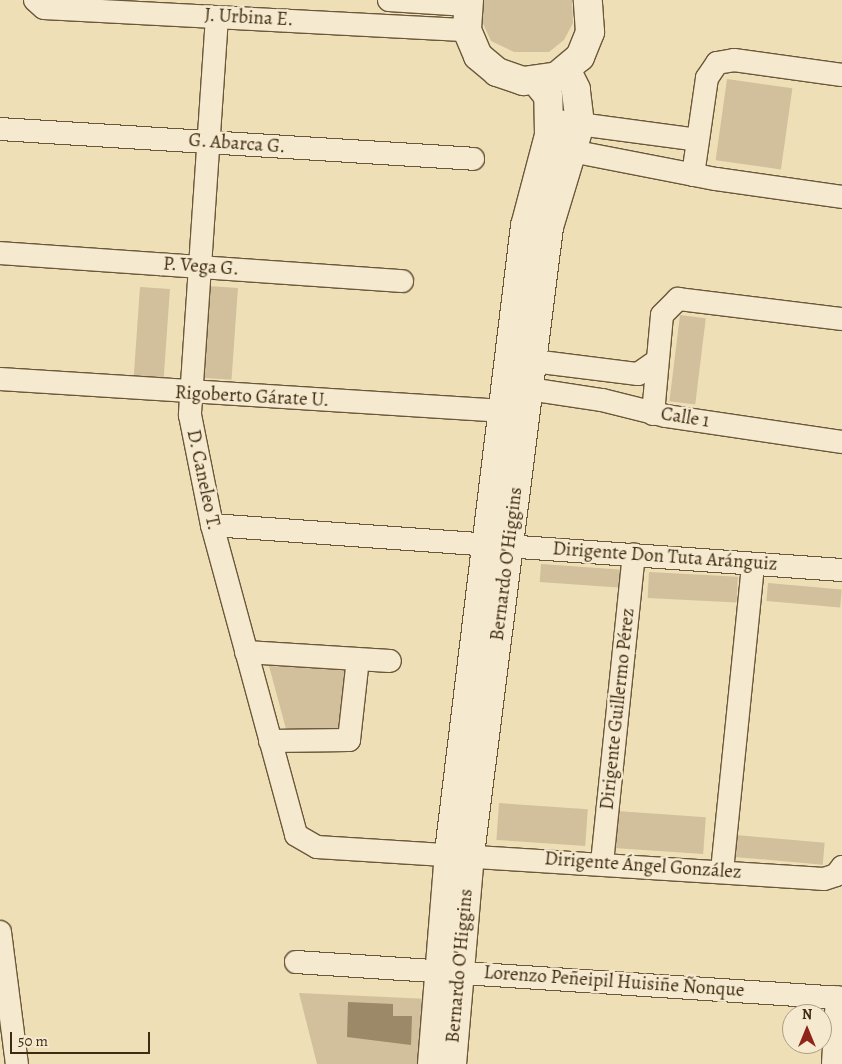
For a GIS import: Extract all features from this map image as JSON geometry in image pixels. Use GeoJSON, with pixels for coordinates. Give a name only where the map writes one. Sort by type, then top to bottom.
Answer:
{"type":"FeatureCollection","features":[{"type":"Feature","properties":{"kind":"street","name":"J. Urbina E."},"geometry":{"type":"LineString","coordinates":[[35,0],[44,8],[216,17],[468,12]]}},
{"type":"Feature","properties":{"kind":"street"},"geometry":{"type":"LineString","coordinates":[[389,0],[468,12],[471,46],[492,68],[509,78],[536,81],[567,71],[587,45],[591,21],[588,0]]}},
{"type":"Feature","properties":{"kind":"street","name":"D. Caneleo T."},"geometry":{"type":"LineString","coordinates":[[216,17],[192,436],[212,525],[293,827],[302,841]]}},
{"type":"Feature","properties":{"kind":"street"},"geometry":{"type":"LineString","coordinates":[[693,175],[707,78],[717,63],[734,60],[842,75]]}},
{"type":"Feature","properties":{"kind":"street","name":"Bernardo O'Higgins"},"geometry":{"type":"LineString","coordinates":[[432,1064],[448,972],[460,853],[499,545],[530,389],[550,227],[560,183],[574,151],[580,124],[580,106],[567,71]]}},
{"type":"Feature","properties":{"kind":"street","name":"Bernardo O'Higgins"},"geometry":{"type":"LineString","coordinates":[[499,545],[505,412],[528,206],[547,133],[548,96],[536,81]]}},
{"type":"Feature","properties":{"kind":"street"},"geometry":{"type":"LineString","coordinates":[[547,133],[580,124],[698,140]]}},
{"type":"Feature","properties":{"kind":"street","name":"G. Abarca G."},"geometry":{"type":"LineString","coordinates":[[0,129],[474,159]]}},
{"type":"Feature","properties":{"kind":"street"},"geometry":{"type":"LineString","coordinates":[[547,133],[574,151],[693,175],[842,197]]}},
{"type":"Feature","properties":{"kind":"street","name":"P. Vega G."},"geometry":{"type":"LineString","coordinates":[[0,252],[402,281]]}},
{"type":"Feature","properties":{"kind":"street"},"geometry":{"type":"LineString","coordinates":[[653,414],[656,362],[662,316],[672,302],[689,297],[842,319]]}},
{"type":"Feature","properties":{"kind":"street"},"geometry":{"type":"LineString","coordinates":[[533,361],[638,374],[656,362]]}},
{"type":"Feature","properties":{"kind":"street","name":"Rigoberto Gárate U."},"geometry":{"type":"LineString","coordinates":[[0,379],[505,412]]}},
{"type":"Feature","properties":{"kind":"street","name":"Calle 1"},"geometry":{"type":"LineString","coordinates":[[530,389],[602,400],[653,414],[842,442]]}},
{"type":"Feature","properties":{"kind":"street","name":"Dirigente Don Tuta Aránguiz"},"geometry":{"type":"LineString","coordinates":[[212,525],[842,570]]}},
{"type":"Feature","properties":{"kind":"street","name":"Dirigente Guillermo Pérez"},"geometry":{"type":"LineString","coordinates":[[602,863],[634,555]]}},
{"type":"Feature","properties":{"kind":"street"},"geometry":{"type":"LineString","coordinates":[[722,871],[752,565]]}},
{"type":"Feature","properties":{"kind":"street"},"geometry":{"type":"LineString","coordinates":[[246,652],[390,661]]}},
{"type":"Feature","properties":{"kind":"street"},"geometry":{"type":"LineString","coordinates":[[270,741],[349,740],[358,659]]}},
{"type":"Feature","properties":{"kind":"street","name":"Dirigente Ángel González"},"geometry":{"type":"LineString","coordinates":[[302,841],[317,847],[460,853],[824,878],[839,871]]}},
{"type":"Feature","properties":{"kind":"street"},"geometry":{"type":"LineString","coordinates":[[0,932],[16,1064]]}},
{"type":"Feature","properties":{"kind":"street","name":"Lorenzo Peñeipil Huisiñe Ñonque"},"geometry":{"type":"LineString","coordinates":[[296,962],[840,997]]}},
{"type":"Feature","properties":{"kind":"street","name":"Bernardo O'Higgins"},"geometry":{"type":"LineString","coordinates":[[448,972],[452,1064]]}},
{"type":"Feature","properties":{"kind":"street"},"geometry":{"type":"LineString","coordinates":[[832,1064],[840,997]]}},
{"type":"Feature","properties":{"kind":"shaded area"},"geometry":{"type":"Polygon","coordinates":[[[484,0],[572,0],[573,23],[564,40],[549,52],[514,52],[491,41],[481,19],[484,0]]]}},
{"type":"Feature","properties":{"kind":"shaded area"},"geometry":{"type":"Polygon","coordinates":[[[727,79],[792,88],[781,169],[716,160],[727,79]]]}},
{"type":"Feature","properties":{"kind":"shaded area"},"geometry":{"type":"Polygon","coordinates":[[[208,286],[238,288],[232,380],[202,378],[208,286]]]}},
{"type":"Feature","properties":{"kind":"shaded area"},"geometry":{"type":"Polygon","coordinates":[[[140,287],[170,289],[164,381],[134,379],[140,287]]]}},
{"type":"Feature","properties":{"kind":"shaded area"},"geometry":{"type":"Polygon","coordinates":[[[680,315],[706,318],[695,405],[669,401],[680,315]]]}},
{"type":"Feature","properties":{"kind":"shaded area"},"geometry":{"type":"Polygon","coordinates":[[[541,564],[623,570],[622,588],[540,582],[541,564]]]}},
{"type":"Feature","properties":{"kind":"shaded area"},"geometry":{"type":"Polygon","coordinates":[[[649,572],[738,577],[737,603],[648,598],[649,572]]]}},
{"type":"Feature","properties":{"kind":"shaded area"},"geometry":{"type":"Polygon","coordinates":[[[768,583],[842,589],[840,607],[766,601],[768,583]]]}},
{"type":"Feature","properties":{"kind":"shaded area"},"geometry":{"type":"Polygon","coordinates":[[[269,666],[349,669],[344,734],[286,729],[269,666]]]}},
{"type":"Feature","properties":{"kind":"shaded area"},"geometry":{"type":"Polygon","coordinates":[[[499,803],[588,809],[585,846],[496,840],[499,803]]]}},
{"type":"Feature","properties":{"kind":"shaded area"},"geometry":{"type":"Polygon","coordinates":[[[617,811],[706,817],[703,854],[614,848],[617,811]]]}},
{"type":"Feature","properties":{"kind":"shaded area"},"geometry":{"type":"Polygon","coordinates":[[[736,835],[825,843],[823,865],[734,857],[736,835]]]}},
{"type":"Feature","properties":{"kind":"shaded area"},"geometry":{"type":"Polygon","coordinates":[[[299,993],[429,999],[424,1064],[317,1064],[299,993]]]}},
{"type":"Feature","properties":{"kind":"building"},"geometry":{"type":"Polygon","coordinates":[[[348,1002],[393,1004],[393,1016],[412,1016],[411,1045],[347,1037],[348,1002]]]}}]}
